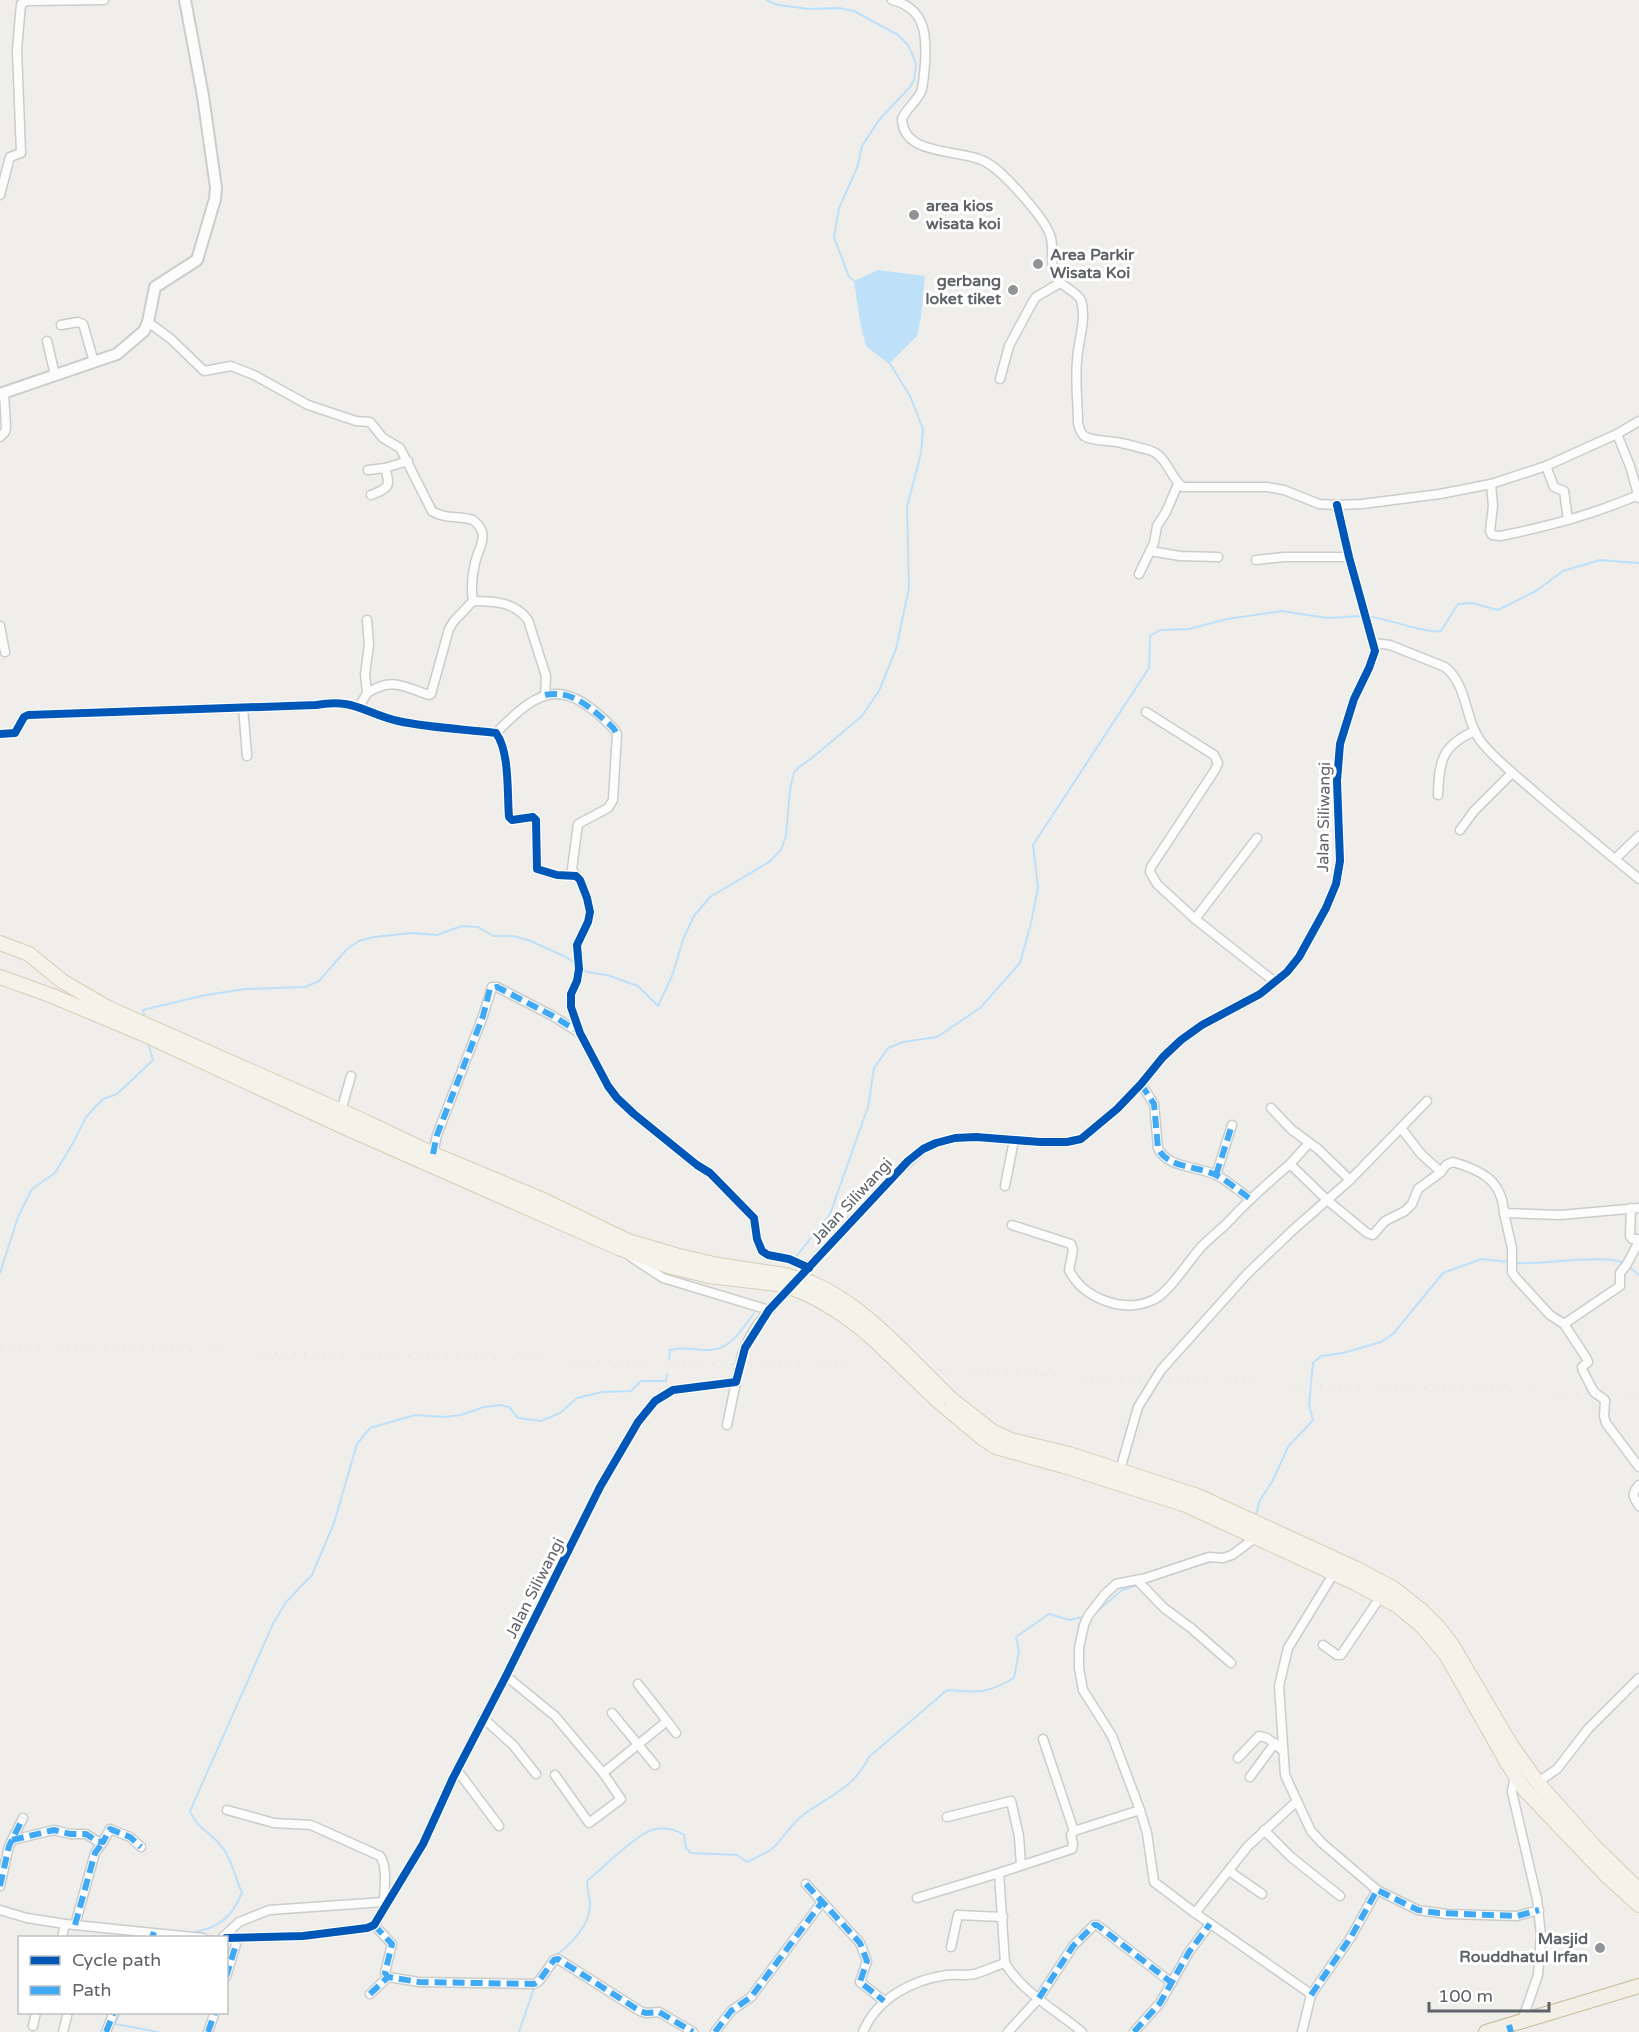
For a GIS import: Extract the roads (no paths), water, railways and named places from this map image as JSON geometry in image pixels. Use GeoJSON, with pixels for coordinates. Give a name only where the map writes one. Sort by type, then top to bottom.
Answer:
{"type":"FeatureCollection","features":[{"type":"Feature","properties":{"kind":"highway"},"geometry":{"type":"LineString","coordinates":[[1486,2032],[1514,2026],[1639,1986]]}},
{"type":"Feature","properties":{"kind":"main road"},"geometry":{"type":"LineString","coordinates":[[0,943],[29,954],[71,987],[108,1008],[235,1070],[346,1128],[621,1249],[668,1266],[709,1276],[781,1280]]}},
{"type":"Feature","properties":{"kind":"main road"},"geometry":{"type":"LineString","coordinates":[[0,976],[340,1111],[433,1154],[543,1200],[628,1241],[675,1255],[781,1280],[787,1286],[809,1288],[894,1351],[982,1438],[996,1447],[1186,1505],[1381,1596],[1412,1616],[1447,1656],[1514,1775],[1525,1790],[1599,1868],[1639,1905]]}},
{"type":"Feature","properties":{"kind":"main road"},"geometry":{"type":"LineString","coordinates":[[944,1400],[992,1431],[1011,1440],[1069,1454],[1198,1497],[1356,1568],[1393,1588],[1427,1616],[1452,1645],[1511,1745],[1538,1783],[1588,1840],[1639,1890]]}},
{"type":"Feature","properties":{"kind":"street"},"geometry":{"type":"LineString","coordinates":[[0,195],[10,157],[21,153],[16,50],[20,5],[27,1],[104,0]]}},
{"type":"Feature","properties":{"kind":"street"},"geometry":{"type":"LineString","coordinates":[[0,437],[6,427],[2,394],[117,354],[139,337],[148,322],[155,287],[197,260],[215,199],[216,188],[203,96],[185,0]]}},
{"type":"Feature","properties":{"kind":"street"},"geometry":{"type":"LineString","coordinates":[[892,0],[907,5],[913,10],[921,22],[926,38],[922,89],[902,119],[905,133],[913,142],[978,158],[995,168],[1047,226],[1051,237],[1054,273],[1060,282],[1079,296],[1082,304],[1082,324],[1076,370],[1078,423],[1081,432],[1087,437],[1120,442],[1157,453],[1178,484],[1190,489],[1267,487],[1284,490],[1319,504],[1337,504],[1383,502],[1491,484],[1546,466],[1617,434],[1639,421]]}},
{"type":"Feature","properties":{"kind":"street"},"geometry":{"type":"LineString","coordinates":[[1000,378],[1009,346],[1032,303],[1036,297],[1060,282]]}},
{"type":"Feature","properties":{"kind":"street"},"geometry":{"type":"LineString","coordinates":[[61,326],[78,322],[83,324],[94,362]]}},
{"type":"Feature","properties":{"kind":"street"},"geometry":{"type":"LineString","coordinates":[[148,322],[171,339],[204,371],[231,366],[254,375],[308,405],[356,421],[370,422],[384,438],[398,446],[408,461],[432,511],[448,518],[473,520],[482,530],[484,537],[471,584],[473,601]]}},
{"type":"Feature","properties":{"kind":"street"},"geometry":{"type":"LineString","coordinates":[[47,341],[55,375]]}},
{"type":"Feature","properties":{"kind":"street"},"geometry":{"type":"LineString","coordinates":[[1491,484],[1490,531],[1492,535],[1500,536],[1580,518],[1594,510],[1639,497],[1617,434]]}},
{"type":"Feature","properties":{"kind":"street"},"geometry":{"type":"LineString","coordinates":[[368,470],[408,461]]}},
{"type":"Feature","properties":{"kind":"street"},"geometry":{"type":"LineString","coordinates":[[1546,466],[1554,487],[1564,491],[1568,520]]}},
{"type":"Feature","properties":{"kind":"street"},"geometry":{"type":"LineString","coordinates":[[371,495],[388,486],[389,480],[385,468]]}},
{"type":"Feature","properties":{"kind":"street"},"geometry":{"type":"LineString","coordinates":[[1139,574],[1154,543],[1157,526],[1178,484]]}},
{"type":"Feature","properties":{"kind":"street"},"geometry":{"type":"LineString","coordinates":[[1337,504],[1362,608],[1374,643],[1406,651],[1450,671],[1458,683],[1475,731],[1485,746],[1512,773],[1639,879]]}},
{"type":"Feature","properties":{"kind":"street"},"geometry":{"type":"LineString","coordinates":[[1150,551],[1180,556],[1218,557]]}},
{"type":"Feature","properties":{"kind":"street"},"geometry":{"type":"LineString","coordinates":[[1256,560],[1284,557],[1349,557]]}},
{"type":"Feature","properties":{"kind":"street"},"geometry":{"type":"LineString","coordinates":[[359,707],[367,693],[383,684],[391,683],[431,694],[449,629],[453,621],[473,601],[503,603],[522,612],[528,620],[546,676],[545,695]]}},
{"type":"Feature","properties":{"kind":"street"},"geometry":{"type":"LineString","coordinates":[[367,620],[369,645],[364,674],[367,693]]}},
{"type":"Feature","properties":{"kind":"street"},"geometry":{"type":"LineString","coordinates":[[0,626],[5,652]]}},
{"type":"Feature","properties":{"kind":"street","name":"Jalan Siliwangi"},"geometry":{"type":"LineString","coordinates":[[374,1925],[423,1844],[457,1770],[600,1487],[643,1416],[655,1401],[673,1390],[736,1382],[742,1355],[754,1331],[769,1310],[892,1177],[923,1149],[955,1138],[1067,1142],[1081,1139],[1104,1121],[1181,1040],[1202,1025],[1260,994],[1287,972],[1299,957],[1326,909],[1336,884],[1340,861],[1337,781],[1340,744],[1354,699],[1374,658],[1374,643]]}},
{"type":"Feature","properties":{"kind":"street"},"geometry":{"type":"LineString","coordinates":[[496,734],[528,703],[545,695],[562,693],[584,703],[611,725],[617,735],[614,800],[608,808],[578,824],[572,869],[580,880],[590,905],[588,922],[577,945],[579,965],[570,1000],[580,1033],[608,1086],[617,1098],[660,1136],[710,1173],[754,1218],[757,1239],[762,1251],[809,1268]]}},
{"type":"Feature","properties":{"kind":"street"},"geometry":{"type":"LineString","coordinates":[[0,734],[15,733],[24,717],[28,715],[316,705],[338,702],[396,720],[443,729],[496,734],[501,741],[504,755],[508,817],[512,820],[533,817],[536,820],[538,871],[576,876]]}},
{"type":"Feature","properties":{"kind":"street"},"geometry":{"type":"LineString","coordinates":[[243,707],[247,756]]}},
{"type":"Feature","properties":{"kind":"street"},"geometry":{"type":"LineString","coordinates":[[1146,712],[1217,759],[1215,770],[1155,860],[1150,872],[1157,884],[1195,919],[1275,982]]}},
{"type":"Feature","properties":{"kind":"street"},"geometry":{"type":"LineString","coordinates":[[1438,795],[1439,771],[1447,749],[1454,741],[1475,731]]}},
{"type":"Feature","properties":{"kind":"street"},"geometry":{"type":"LineString","coordinates":[[1460,830],[1474,811],[1512,773]]}},
{"type":"Feature","properties":{"kind":"street"},"geometry":{"type":"LineString","coordinates":[[1615,859],[1639,836]]}},
{"type":"Feature","properties":{"kind":"street"},"geometry":{"type":"LineString","coordinates":[[1195,919],[1257,838]]}},
{"type":"Feature","properties":{"kind":"street"},"geometry":{"type":"LineString","coordinates":[[433,1154],[437,1135],[492,987],[497,987],[553,1016],[580,1033]]}},
{"type":"Feature","properties":{"kind":"street"},"geometry":{"type":"LineString","coordinates":[[340,1111],[351,1076]]}},
{"type":"Feature","properties":{"kind":"street"},"geometry":{"type":"LineString","coordinates":[[1141,1084],[1154,1104],[1158,1151],[1173,1162],[1216,1175],[1249,1198]]}},
{"type":"Feature","properties":{"kind":"street"},"geometry":{"type":"LineString","coordinates":[[1120,1470],[1138,1407],[1161,1370],[1247,1274],[1350,1180],[1427,1101]]}},
{"type":"Feature","properties":{"kind":"street"},"geometry":{"type":"LineString","coordinates":[[1270,1108],[1350,1180]]}},
{"type":"Feature","properties":{"kind":"street"},"geometry":{"type":"LineString","coordinates":[[1216,1175],[1232,1125]]}},
{"type":"Feature","properties":{"kind":"street"},"geometry":{"type":"LineString","coordinates":[[1401,1128],[1421,1154],[1441,1172]]}},
{"type":"Feature","properties":{"kind":"street"},"geometry":{"type":"LineString","coordinates":[[1005,1186],[1014,1140]]}},
{"type":"Feature","properties":{"kind":"street"},"geometry":{"type":"LineString","coordinates":[[1012,1226],[1071,1244],[1073,1250],[1069,1270],[1080,1286],[1090,1294],[1116,1304],[1145,1303],[1156,1298],[1249,1198],[1290,1164],[1309,1143]]}},
{"type":"Feature","properties":{"kind":"street"},"geometry":{"type":"LineString","coordinates":[[1290,1164],[1327,1200],[1367,1233],[1373,1235],[1385,1221],[1405,1211],[1412,1204],[1418,1189],[1441,1172],[1446,1165],[1453,1162],[1484,1173],[1502,1199],[1512,1248],[1512,1272],[1550,1315],[1564,1324],[1587,1359],[1588,1362],[1583,1365],[1583,1371],[1594,1392],[1605,1400],[1606,1423],[1639,1467]]}},
{"type":"Feature","properties":{"kind":"street"},"geometry":{"type":"LineString","coordinates":[[1504,1213],[1560,1215],[1635,1208],[1630,1236],[1632,1239],[1639,1240],[1620,1274],[1620,1286],[1564,1324]]}},
{"type":"Feature","properties":{"kind":"street"},"geometry":{"type":"LineString","coordinates":[[621,1249],[663,1278],[769,1310]]}},
{"type":"Feature","properties":{"kind":"street"},"geometry":{"type":"LineString","coordinates":[[727,1425],[736,1382]]}},
{"type":"Feature","properties":{"kind":"street"},"geometry":{"type":"LineString","coordinates":[[1639,1485],[1632,1495],[1639,1506]]}},
{"type":"Feature","properties":{"kind":"street"},"geometry":{"type":"LineString","coordinates":[[1255,1538],[1232,1555],[1224,1558],[1209,1557],[1137,1580],[1116,1584],[1105,1594],[1084,1625],[1079,1648],[1079,1668],[1083,1690],[1112,1736],[1140,1810],[1147,1833],[1153,1880],[1156,1885],[1311,1995]]}},
{"type":"Feature","properties":{"kind":"street"},"geometry":{"type":"LineString","coordinates":[[1334,1573],[1292,1641],[1285,1656],[1278,1686],[1285,1774],[1306,1823],[1316,1838],[1377,1890],[1418,1910],[1517,1916],[1539,1910]]}},
{"type":"Feature","properties":{"kind":"street"},"geometry":{"type":"LineString","coordinates":[[1137,1580],[1164,1608],[1191,1628],[1231,1664]]}},
{"type":"Feature","properties":{"kind":"street"},"geometry":{"type":"LineString","coordinates":[[1323,1645],[1337,1655],[1341,1655],[1381,1596]]}},
{"type":"Feature","properties":{"kind":"street"},"geometry":{"type":"LineString","coordinates":[[506,1676],[555,1716],[603,1773],[621,1799],[589,1823],[555,1775]]}},
{"type":"Feature","properties":{"kind":"street"},"geometry":{"type":"LineString","coordinates":[[1525,1790],[1557,1769],[1587,1729],[1639,1678]]}},
{"type":"Feature","properties":{"kind":"street"},"geometry":{"type":"LineString","coordinates":[[638,1684],[676,1733]]}},
{"type":"Feature","properties":{"kind":"street"},"geometry":{"type":"LineString","coordinates":[[612,1713],[655,1765]]}},
{"type":"Feature","properties":{"kind":"street"},"geometry":{"type":"LineString","coordinates":[[483,1718],[513,1745],[536,1774]]}},
{"type":"Feature","properties":{"kind":"street"},"geometry":{"type":"LineString","coordinates":[[603,1773],[667,1721]]}},
{"type":"Feature","properties":{"kind":"street"},"geometry":{"type":"LineString","coordinates":[[1238,1758],[1257,1736],[1268,1738],[1282,1750]]}},
{"type":"Feature","properties":{"kind":"street"},"geometry":{"type":"LineString","coordinates":[[1043,1739],[1074,1832]]}},
{"type":"Feature","properties":{"kind":"street"},"geometry":{"type":"LineString","coordinates":[[1250,1777],[1275,1743]]}},
{"type":"Feature","properties":{"kind":"street"},"geometry":{"type":"LineString","coordinates":[[1514,2026],[1538,1975],[1541,1935],[1539,1910],[1512,1792],[1514,1775],[1526,1766]]}},
{"type":"Feature","properties":{"kind":"street"},"geometry":{"type":"LineString","coordinates":[[457,1770],[499,1826]]}},
{"type":"Feature","properties":{"kind":"street"},"geometry":{"type":"LineString","coordinates":[[946,1817],[1011,1801],[1019,1836],[1021,1865]]}},
{"type":"Feature","properties":{"kind":"street"},"geometry":{"type":"LineString","coordinates":[[1195,1913],[1264,1830],[1296,1803]]}},
{"type":"Feature","properties":{"kind":"street"},"geometry":{"type":"LineString","coordinates":[[224,1936],[239,1922],[269,1910],[384,1905],[384,1870],[380,1856],[311,1825],[274,1823],[227,1810]]}},
{"type":"Feature","properties":{"kind":"street"},"geometry":{"type":"LineString","coordinates":[[917,1898],[1072,1849],[1071,1835],[1074,1832],[1140,1810]]}},
{"type":"Feature","properties":{"kind":"street"},"geometry":{"type":"LineString","coordinates":[[0,1886],[12,1840],[23,1818]]}},
{"type":"Feature","properties":{"kind":"street"},"geometry":{"type":"LineString","coordinates":[[75,1925],[95,1853],[110,1829],[130,1837],[141,1847]]}},
{"type":"Feature","properties":{"kind":"street"},"geometry":{"type":"LineString","coordinates":[[12,1840],[54,1830],[70,1834],[86,1834],[103,1842]]}},
{"type":"Feature","properties":{"kind":"street"},"geometry":{"type":"LineString","coordinates":[[1264,1830],[1291,1857],[1340,1896]]}},
{"type":"Feature","properties":{"kind":"street"},"geometry":{"type":"LineString","coordinates":[[1229,1871],[1262,1894]]}},
{"type":"Feature","properties":{"kind":"street"},"geometry":{"type":"LineString","coordinates":[[999,1873],[1005,1963],[1017,1978],[1039,1998],[1082,2032]]}},
{"type":"Feature","properties":{"kind":"street"},"geometry":{"type":"LineString","coordinates":[[806,1884],[860,1942],[867,1961],[860,1982],[884,2001]]}},
{"type":"Feature","properties":{"kind":"street"},"geometry":{"type":"LineString","coordinates":[[1302,2032],[1311,1995],[1351,1937],[1377,1890]]}},
{"type":"Feature","properties":{"kind":"street"},"geometry":{"type":"LineString","coordinates":[[715,2032],[731,2011],[751,1996],[822,1902]]}},
{"type":"Feature","properties":{"kind":"street"},"geometry":{"type":"LineString","coordinates":[[0,1910],[27,1918],[65,1924],[170,1936]]}},
{"type":"Feature","properties":{"kind":"street"},"geometry":{"type":"LineString","coordinates":[[951,1947],[959,1915],[1003,1917]]}},
{"type":"Feature","properties":{"kind":"street"},"geometry":{"type":"LineString","coordinates":[[62,1936],[65,1924]]}},
{"type":"Feature","properties":{"kind":"street"},"geometry":{"type":"LineString","coordinates":[[1134,2032],[1160,2003],[1189,1952],[1210,1924]]}},
{"type":"Feature","properties":{"kind":"street"},"geometry":{"type":"LineString","coordinates":[[228,1938],[303,1936],[374,1925],[392,1944],[385,1973],[388,1977]]}},
{"type":"Feature","properties":{"kind":"street"},"geometry":{"type":"LineString","coordinates":[[1008,2032],[1039,1998],[1073,1946],[1094,1925],[1172,1983]]}},
{"type":"Feature","properties":{"kind":"street"},"geometry":{"type":"LineString","coordinates":[[228,1970],[238,1938]]}},
{"type":"Feature","properties":{"kind":"street"},"geometry":{"type":"LineString","coordinates":[[388,1977],[419,1982],[534,1984],[550,1964],[558,1959],[640,2011],[659,2012],[693,2032]]}},
{"type":"Feature","properties":{"kind":"street"},"geometry":{"type":"LineString","coordinates":[[863,2032],[867,2023],[891,1995],[915,1984],[942,1976],[977,1973],[1005,1963]]}},
{"type":"Feature","properties":{"kind":"street"},"geometry":{"type":"LineString","coordinates":[[370,1994],[388,1977]]}},
{"type":"Feature","properties":{"kind":"street"},"geometry":{"type":"LineString","coordinates":[[33,2026],[36,2014]]}},
{"type":"Feature","properties":{"kind":"street"},"geometry":{"type":"LineString","coordinates":[[63,2032],[68,2014]]}},
{"type":"Feature","properties":{"kind":"street"},"geometry":{"type":"LineString","coordinates":[[106,2032],[114,2014]]}},
{"type":"Feature","properties":{"kind":"street"},"geometry":{"type":"LineString","coordinates":[[208,2032],[215,2014]]}},
{"type":"Feature","properties":{"kind":"water"},"geometry":{"type":"Polygon","coordinates":[[[878,270],[925,276],[917,336],[889,364],[866,346],[854,281],[878,270]]]}},
{"type":"Feature","properties":{"kind":"waterway"},"geometry":{"type":"LineString","coordinates":[[766,0],[778,5],[809,9],[839,8],[854,11],[898,35],[908,45],[914,58],[916,66],[914,80],[879,120],[862,146],[857,168],[839,208],[834,237],[849,277],[856,282]]}},
{"type":"Feature","properties":{"kind":"waterway"},"geometry":{"type":"LineString","coordinates":[[583,969],[638,986],[658,1006],[672,976],[684,937],[694,916],[710,897],[769,862],[781,850],[786,836],[790,789],[794,773],[862,716],[879,691],[896,649],[909,588],[907,507],[921,453],[923,429],[910,396],[889,362]]}},
{"type":"Feature","properties":{"kind":"waterway"},"geometry":{"type":"LineString","coordinates":[[1367,616],[1425,630],[1441,631],[1458,604],[1472,603],[1498,610],[1536,591],[1563,571],[1600,560],[1639,563]]}},
{"type":"Feature","properties":{"kind":"waterway"},"geometry":{"type":"LineString","coordinates":[[795,1258],[830,1214],[868,1107],[874,1068],[888,1048],[903,1042],[937,1037],[980,1008],[1020,963],[1038,887],[1033,845],[1149,668],[1150,636],[1160,630],[1189,629],[1227,619],[1282,611],[1327,618],[1362,616]]}},
{"type":"Feature","properties":{"kind":"waterway"},"geometry":{"type":"LineString","coordinates":[[145,1019],[143,1010],[201,996],[245,989],[305,987],[319,981],[347,949],[359,941],[374,937],[412,933],[437,935],[462,926],[478,927],[493,936],[513,936],[528,940],[576,964]]}},
{"type":"Feature","properties":{"kind":"waterway"},"geometry":{"type":"LineString","coordinates":[[0,1273],[18,1217],[32,1189],[55,1173],[86,1117],[103,1099],[117,1094],[153,1060],[148,1043]]}},
{"type":"Feature","properties":{"kind":"waterway"},"geometry":{"type":"LineString","coordinates":[[1255,1518],[1260,1500],[1272,1482],[1288,1447],[1313,1420],[1309,1405],[1313,1363],[1321,1356],[1343,1353],[1381,1342],[1393,1334],[1443,1273],[1481,1259],[1510,1262]]}},
{"type":"Feature","properties":{"kind":"waterway"},"geometry":{"type":"LineString","coordinates":[[1515,1263],[1605,1259],[1625,1264]]}},
{"type":"Feature","properties":{"kind":"waterway"},"geometry":{"type":"LineString","coordinates":[[1629,1267],[1639,1275]]}},
{"type":"Feature","properties":{"kind":"waterway"},"geometry":{"type":"LineString","coordinates":[[669,1359],[670,1350],[684,1348],[708,1350],[723,1347],[735,1338],[754,1313]]}},
{"type":"Feature","properties":{"kind":"waterway"},"geometry":{"type":"LineString","coordinates":[[191,1933],[209,1928],[222,1921],[233,1910],[242,1893],[227,1854],[190,1811],[273,1624],[286,1602],[312,1575],[334,1523],[357,1444],[370,1428],[415,1415],[445,1417],[500,1405],[509,1407],[518,1418],[541,1421],[560,1413],[577,1398],[602,1392],[631,1391],[641,1381],[666,1381],[667,1374]]}},
{"type":"Feature","properties":{"kind":"waterway"},"geometry":{"type":"LineString","coordinates":[[1201,1564],[1216,1561]]}},
{"type":"Feature","properties":{"kind":"waterway"},"geometry":{"type":"LineString","coordinates":[[1144,1583],[1155,1579]]}},
{"type":"Feature","properties":{"kind":"waterway"},"geometry":{"type":"LineString","coordinates":[[1094,1614],[1122,1590],[1138,1585]]}},
{"type":"Feature","properties":{"kind":"waterway"},"geometry":{"type":"LineString","coordinates":[[555,1956],[573,1941],[587,1920],[590,1905],[587,1881],[640,1836],[656,1829],[674,1830],[684,1835],[686,1848],[691,1853],[737,1855],[747,1862],[760,1856],[772,1849],[803,1815],[856,1777],[869,1757],[947,1690],[989,1690],[1014,1678],[1019,1651],[1016,1637],[1049,1614],[1070,1620],[1086,1616]]}},
{"type":"Feature","properties":{"kind":"waterway"},"geometry":{"type":"LineString","coordinates":[[519,2032],[535,1985]]}},
{"type":"Feature","properties":{"kind":"waterway"},"geometry":{"type":"LineString","coordinates":[[119,2014],[115,2024],[158,2032]]}},
{"type":"Feature","properties":{"kind":"railway"},"geometry":{"type":"LineString","coordinates":[[0,1346],[919,1369],[1154,1380],[1639,1395]]}},
{"type":"Feature","properties":{"kind":"place","name":"area kios wisata koi"},"geometry":{"type":"Point","coordinates":[914,215]}},
{"type":"Feature","properties":{"kind":"place","name":"Area Parkir Wisata Koi"},"geometry":{"type":"Point","coordinates":[1038,264]}},
{"type":"Feature","properties":{"kind":"place","name":"gerbang loket tiket"},"geometry":{"type":"Point","coordinates":[1013,290]}},
{"type":"Feature","properties":{"kind":"place","name":"Masjid Rouddhatul Irfan"},"geometry":{"type":"Point","coordinates":[1600,1948]}}]}
